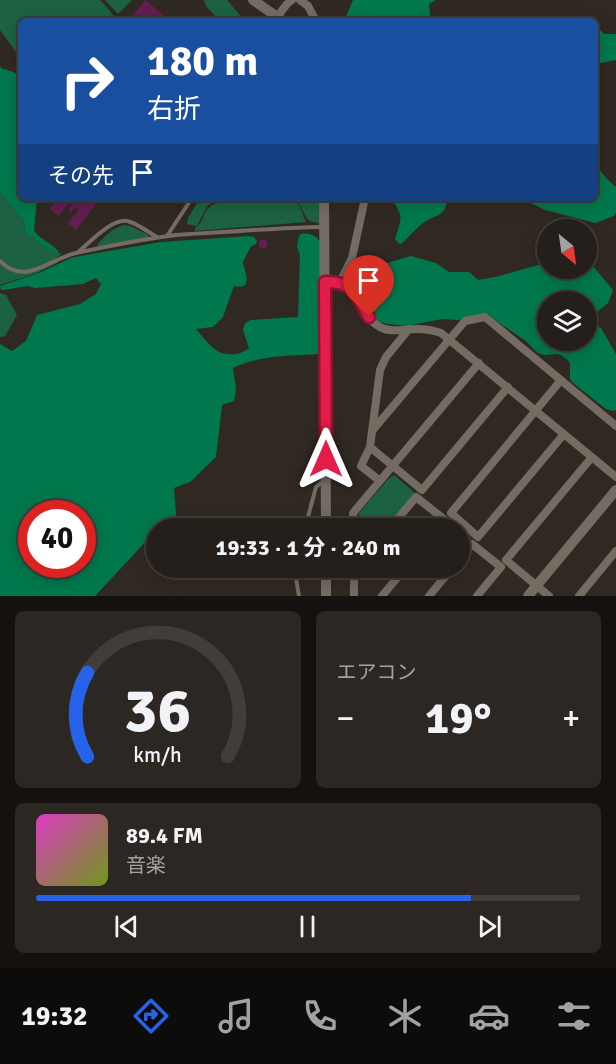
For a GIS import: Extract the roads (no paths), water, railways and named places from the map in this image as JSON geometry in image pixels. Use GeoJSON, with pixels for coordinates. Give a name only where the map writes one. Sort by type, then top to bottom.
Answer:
{"type":"FeatureCollection","features":[{"type":"Feature","properties":{"kind":"street"},"geometry":{"type":"LineString","coordinates":[[253,0],[279,18]]}},
{"type":"Feature","properties":{"kind":"street"},"geometry":{"type":"LineString","coordinates":[[280,18],[287,4],[292,0]]}},
{"type":"Feature","properties":{"kind":"street"},"geometry":{"type":"LineString","coordinates":[[300,0],[308,6],[314,18]]}},
{"type":"Feature","properties":{"kind":"street"},"geometry":{"type":"LineString","coordinates":[[324,201],[326,518]]}},
{"type":"Feature","properties":{"kind":"street"},"geometry":{"type":"LineString","coordinates":[[340,282],[352,258],[364,201]]}},
{"type":"Feature","properties":{"kind":"street"},"geometry":{"type":"LineString","coordinates":[[325,282],[340,282],[346,285],[378,326],[389,330],[434,330],[449,338],[616,477]]}},
{"type":"Feature","properties":{"kind":"street"},"geometry":{"type":"LineString","coordinates":[[372,431],[465,321],[485,317],[616,426]]}},
{"type":"Feature","properties":{"kind":"street"},"geometry":{"type":"LineString","coordinates":[[380,481],[361,466],[370,447],[381,364],[408,329]]}},
{"type":"Feature","properties":{"kind":"street"},"geometry":{"type":"LineString","coordinates":[[353,518],[353,513],[479,363]]}},
{"type":"Feature","properties":{"kind":"street"},"geometry":{"type":"LineString","coordinates":[[561,380],[451,513],[478,537],[564,434]]}},
{"type":"Feature","properties":{"kind":"street"},"geometry":{"type":"LineString","coordinates":[[370,447],[422,490],[508,387]]}},
{"type":"Feature","properties":{"kind":"street"},"geometry":{"type":"LineString","coordinates":[[549,596],[506,560],[592,457]]}},
{"type":"Feature","properties":{"kind":"street"},"geometry":{"type":"LineString","coordinates":[[528,596],[616,490]]}},
{"type":"Feature","properties":{"kind":"street"},"geometry":{"type":"LineString","coordinates":[[398,518],[416,497],[442,518]]}},
{"type":"Feature","properties":{"kind":"street"},"geometry":{"type":"LineString","coordinates":[[470,546],[472,544],[501,567],[477,596]]}},
{"type":"Feature","properties":{"kind":"street"},"geometry":{"type":"LineString","coordinates":[[579,596],[616,551]]}},
{"type":"Feature","properties":{"kind":"street"},"geometry":{"type":"LineString","coordinates":[[326,578],[326,596]]}},
{"type":"Feature","properties":{"kind":"street"},"geometry":{"type":"LineString","coordinates":[[354,596],[355,578]]}},
{"type":"Feature","properties":{"kind":"street"},"geometry":{"type":"LineString","coordinates":[[382,596],[397,578]]}},
{"type":"Feature","properties":{"kind":"street"},"geometry":{"type":"LineString","coordinates":[[429,596],[444,578]]}},
{"type":"Feature","properties":{"kind":"lane"},"geometry":{"type":"LineString","coordinates":[[166,237],[190,201]]}},
{"type":"Feature","properties":{"kind":"lane"},"geometry":{"type":"LineString","coordinates":[[78,253],[108,227],[122,220],[132,222],[158,238]]}},
{"type":"Feature","properties":{"kind":"lane"},"geometry":{"type":"LineString","coordinates":[[0,261],[12,270],[28,272],[65,256],[158,238],[324,227]]}},
{"type":"Feature","properties":{"kind":"lane"},"geometry":{"type":"LineString","coordinates":[[308,518],[316,488],[326,482]]}},
{"type":"Feature","properties":{"kind":"lane"},"geometry":{"type":"LineString","coordinates":[[296,578],[299,596]]}}]}
